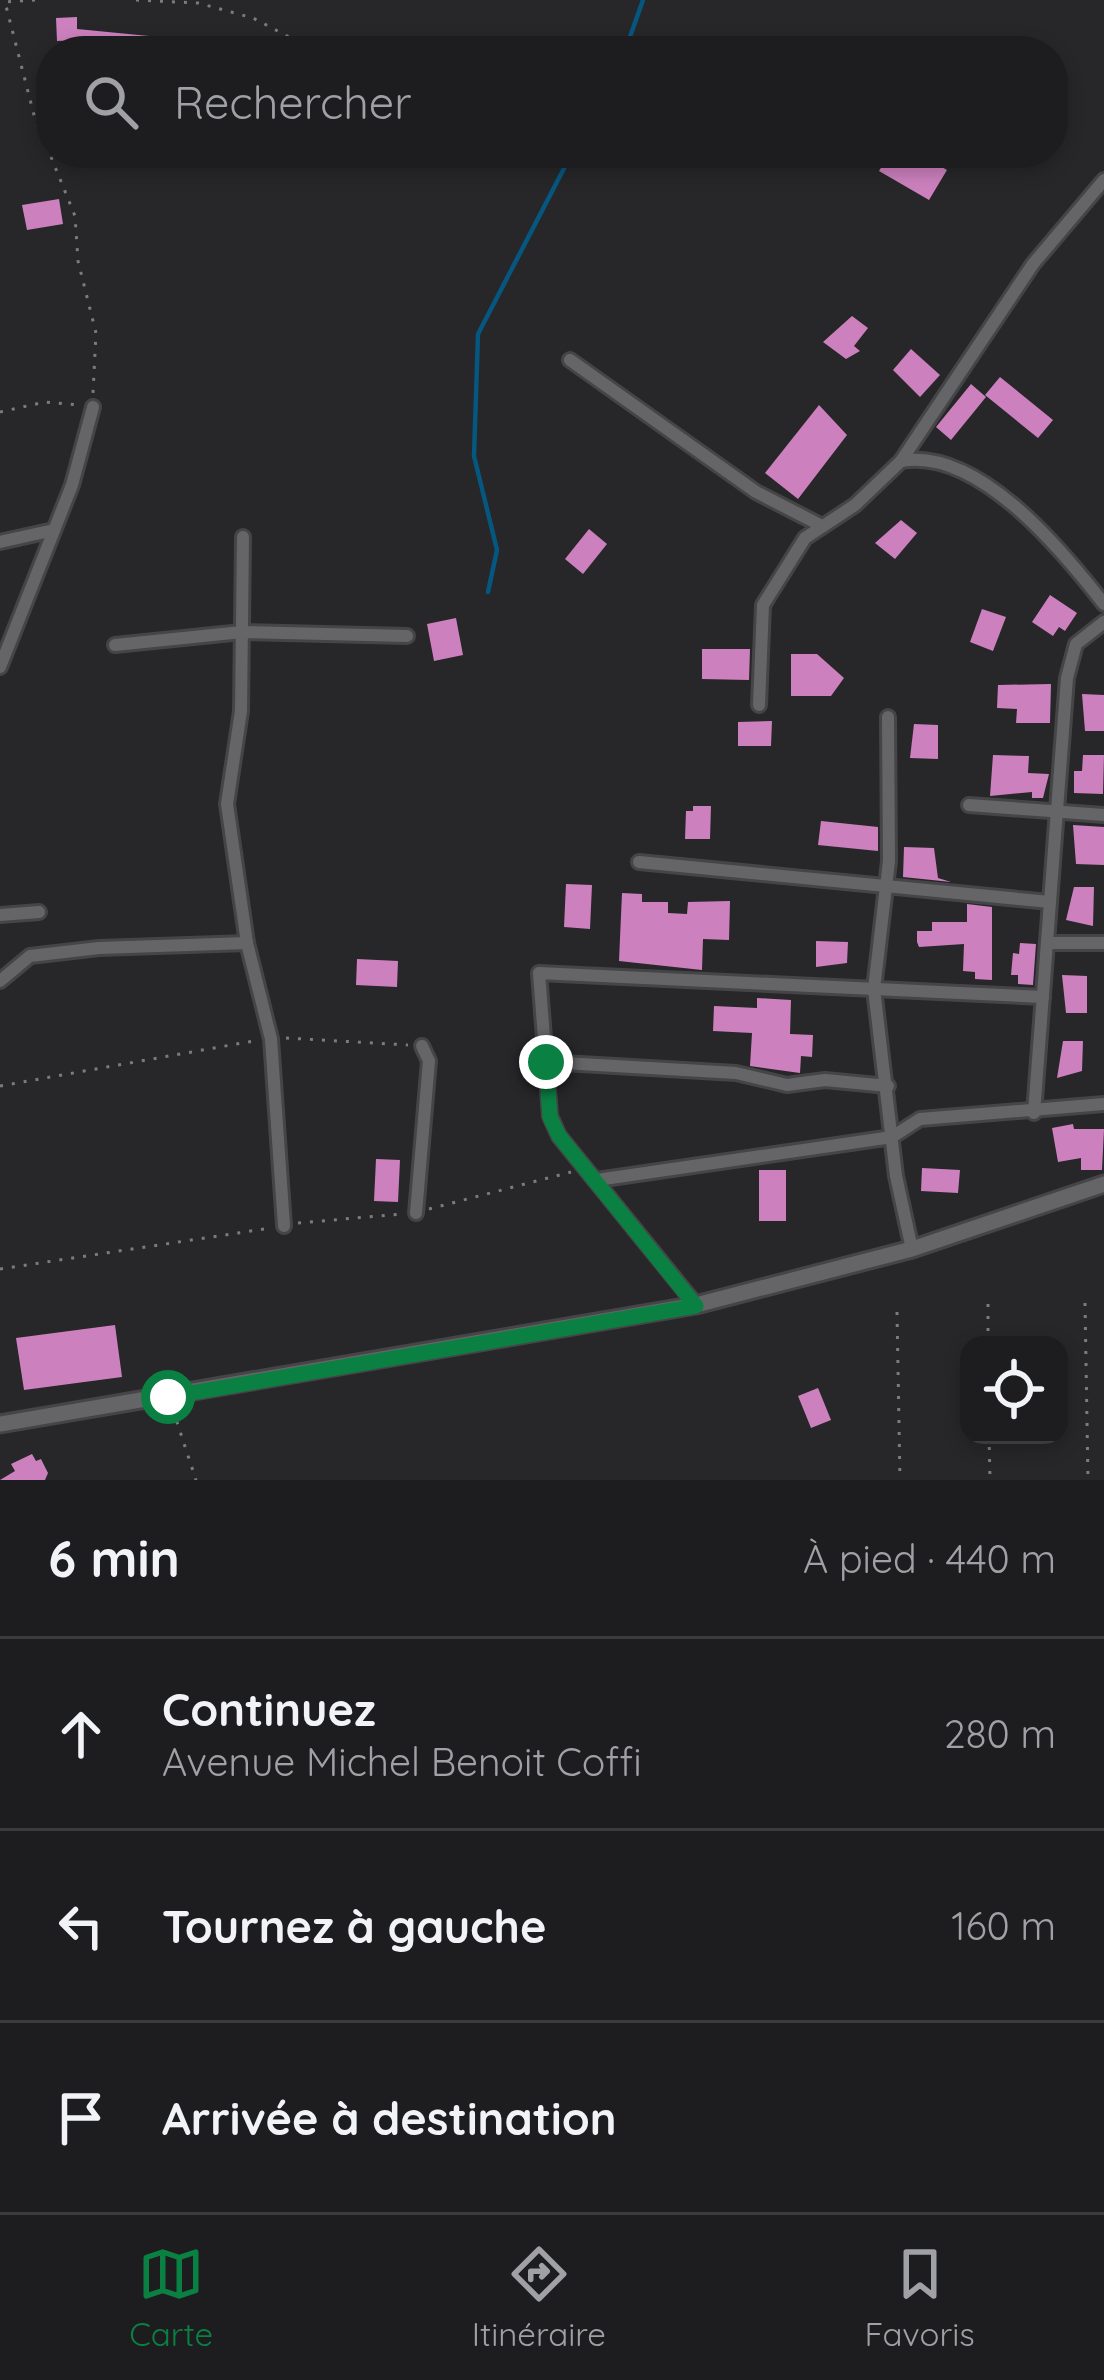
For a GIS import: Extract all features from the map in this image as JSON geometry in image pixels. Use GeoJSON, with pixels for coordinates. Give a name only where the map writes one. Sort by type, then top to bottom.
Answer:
{"type":"FeatureCollection","features":[{"type":"Feature","properties":{"kind":"street"},"geometry":{"type":"LineString","coordinates":[[759,705],[763,605],[805,538],[901,461],[1033,264],[1104,180]]}},
{"type":"Feature","properties":{"kind":"street"},"geometry":{"type":"LineString","coordinates":[[570,360],[756,492],[822,526]]}},
{"type":"Feature","properties":{"kind":"street"},"geometry":{"type":"LineString","coordinates":[[0,667],[54,530],[93,407]]}},
{"type":"Feature","properties":{"kind":"street"},"geometry":{"type":"LineString","coordinates":[[901,461],[938,463],[995,490],[1104,604]]}},
{"type":"Feature","properties":{"kind":"street"},"geometry":{"type":"LineString","coordinates":[[0,542],[54,530]]}},
{"type":"Feature","properties":{"kind":"street"},"geometry":{"type":"LineString","coordinates":[[242,537],[241,711],[227,804],[247,943],[271,1039],[284,1226]]}},
{"type":"Feature","properties":{"kind":"street"},"geometry":{"type":"LineString","coordinates":[[1034,1113],[1055,809],[1071,661],[1076,644],[1104,622]]}},
{"type":"Feature","properties":{"kind":"street"},"geometry":{"type":"LineString","coordinates":[[115,645],[242,632],[407,636]]}},
{"type":"Feature","properties":{"kind":"street"},"geometry":{"type":"LineString","coordinates":[[888,718],[884,890],[874,989],[912,1250]]}},
{"type":"Feature","properties":{"kind":"street"},"geometry":{"type":"LineString","coordinates":[[970,805],[1104,815]]}},
{"type":"Feature","properties":{"kind":"street"},"geometry":{"type":"LineString","coordinates":[[639,862],[884,890],[1050,902]]}},
{"type":"Feature","properties":{"kind":"street"},"geometry":{"type":"LineString","coordinates":[[0,915],[39,912]]}},
{"type":"Feature","properties":{"kind":"street"},"geometry":{"type":"LineString","coordinates":[[0,981],[30,956],[99,948],[247,943]]}},
{"type":"Feature","properties":{"kind":"street"},"geometry":{"type":"LineString","coordinates":[[1048,943],[1104,943]]}},
{"type":"Feature","properties":{"kind":"street"},"geometry":{"type":"LineString","coordinates":[[696,1306],[559,1136],[550,1117],[539,973],[1043,997]]}},
{"type":"Feature","properties":{"kind":"street"},"geometry":{"type":"LineString","coordinates":[[416,1213],[429,1061],[422,1046]]}},
{"type":"Feature","properties":{"kind":"street"},"geometry":{"type":"LineString","coordinates":[[546,1062],[736,1073],[787,1085],[825,1080],[888,1087]]}},
{"type":"Feature","properties":{"kind":"street"},"geometry":{"type":"LineString","coordinates":[[597,1180],[892,1137],[920,1119],[1104,1104]]}},
{"type":"Feature","properties":{"kind":"street"},"geometry":{"type":"LineString","coordinates":[[0,1424],[696,1306],[912,1250],[1104,1184]]}},
{"type":"Feature","properties":{"kind":"path"},"geometry":{"type":"LineString","coordinates":[[35,0],[5,2],[36,120]]}},
{"type":"Feature","properties":{"kind":"path"},"geometry":{"type":"LineString","coordinates":[[136,0],[199,3],[253,18],[287,36]]}},
{"type":"Feature","properties":{"kind":"path"},"geometry":{"type":"LineString","coordinates":[[0,412],[45,402],[93,407],[96,333],[78,261],[75,216],[56,168]]}},
{"type":"Feature","properties":{"kind":"path"},"geometry":{"type":"LineString","coordinates":[[0,1086],[271,1039],[422,1046]]}},
{"type":"Feature","properties":{"kind":"path"},"geometry":{"type":"LineString","coordinates":[[988,1304],[988,1336]]}},
{"type":"Feature","properties":{"kind":"path"},"geometry":{"type":"LineString","coordinates":[[1085,1304],[1088,1480]]}},
{"type":"Feature","properties":{"kind":"path"},"geometry":{"type":"LineString","coordinates":[[897,1312],[899,1480]]}},
{"type":"Feature","properties":{"kind":"path"},"geometry":{"type":"LineString","coordinates":[[168,1397],[196,1480]]}},
{"type":"Feature","properties":{"kind":"path"},"geometry":{"type":"LineString","coordinates":[[989,1444],[989,1480]]}},
{"type":"Feature","properties":{"kind":"building"},"geometry":{"type":"Polygon","coordinates":[[[77,17],[77,29],[149,36],[57,36],[56,18],[77,17]]]}},
{"type":"Feature","properties":{"kind":"building"},"geometry":{"type":"Polygon","coordinates":[[[881,168],[947,170],[929,200],[881,168]]]}},
{"type":"Feature","properties":{"kind":"building"},"geometry":{"type":"Polygon","coordinates":[[[59,199],[63,224],[27,230],[22,205],[59,199]]]}},
{"type":"Feature","properties":{"kind":"building"},"geometry":{"type":"Polygon","coordinates":[[[852,316],[868,328],[854,346],[860,351],[846,359],[823,342],[852,316]]]}},
{"type":"Feature","properties":{"kind":"building"},"geometry":{"type":"Polygon","coordinates":[[[911,349],[940,375],[920,397],[893,370],[911,349]]]}},
{"type":"Feature","properties":{"kind":"building"},"geometry":{"type":"Polygon","coordinates":[[[1000,377],[1053,420],[1038,438],[985,395],[1000,377]]]}},
{"type":"Feature","properties":{"kind":"building"},"geometry":{"type":"Polygon","coordinates":[[[971,384],[986,397],[951,440],[936,427],[971,384]]]}},
{"type":"Feature","properties":{"kind":"building"},"geometry":{"type":"Polygon","coordinates":[[[819,405],[847,435],[798,499],[765,473],[819,405]]]}},
{"type":"Feature","properties":{"kind":"building"},"geometry":{"type":"Polygon","coordinates":[[[901,520],[917,533],[895,559],[875,543],[901,520]]]}},
{"type":"Feature","properties":{"kind":"building"},"geometry":{"type":"Polygon","coordinates":[[[589,529],[607,544],[583,574],[565,559],[589,529]]]}},
{"type":"Feature","properties":{"kind":"building"},"geometry":{"type":"Polygon","coordinates":[[[1050,595],[1077,613],[1065,631],[1059,627],[1053,636],[1032,622],[1050,595]]]}},
{"type":"Feature","properties":{"kind":"building"},"geometry":{"type":"Polygon","coordinates":[[[982,609],[1006,617],[993,651],[970,642],[982,609]]]}},
{"type":"Feature","properties":{"kind":"building"},"geometry":{"type":"Polygon","coordinates":[[[456,618],[463,655],[434,661],[427,624],[456,618]]]}},
{"type":"Feature","properties":{"kind":"building"},"geometry":{"type":"Polygon","coordinates":[[[702,649],[750,649],[749,680],[702,679],[702,649]]]}},
{"type":"Feature","properties":{"kind":"building"},"geometry":{"type":"Polygon","coordinates":[[[791,654],[817,654],[844,678],[831,696],[791,696],[791,654]]]}},
{"type":"Feature","properties":{"kind":"building"},"geometry":{"type":"Polygon","coordinates":[[[1051,684],[1050,723],[1016,723],[1017,709],[997,708],[998,685],[1051,684]]]}},
{"type":"Feature","properties":{"kind":"building"},"geometry":{"type":"Polygon","coordinates":[[[1082,694],[1104,695],[1104,731],[1085,731],[1082,694]]]}},
{"type":"Feature","properties":{"kind":"building"},"geometry":{"type":"Polygon","coordinates":[[[772,721],[771,746],[738,746],[738,722],[772,721]]]}},
{"type":"Feature","properties":{"kind":"building"},"geometry":{"type":"Polygon","coordinates":[[[914,724],[938,725],[938,759],[910,758],[914,724]]]}},
{"type":"Feature","properties":{"kind":"building"},"geometry":{"type":"Polygon","coordinates":[[[993,755],[1029,756],[1028,773],[1049,774],[1043,798],[1032,798],[1032,792],[990,796],[993,755]]]}},
{"type":"Feature","properties":{"kind":"building"},"geometry":{"type":"Polygon","coordinates":[[[1083,755],[1104,755],[1103,794],[1074,793],[1074,771],[1082,771],[1083,755]]]}},
{"type":"Feature","properties":{"kind":"building"},"geometry":{"type":"Polygon","coordinates":[[[693,806],[711,806],[710,839],[685,839],[686,811],[693,811],[693,806]]]}},
{"type":"Feature","properties":{"kind":"building"},"geometry":{"type":"Polygon","coordinates":[[[821,821],[878,827],[878,851],[818,845],[821,821]]]}},
{"type":"Feature","properties":{"kind":"building"},"geometry":{"type":"Polygon","coordinates":[[[1073,825],[1104,827],[1104,865],[1076,864],[1073,825]]]}},
{"type":"Feature","properties":{"kind":"building"},"geometry":{"type":"Polygon","coordinates":[[[904,847],[934,848],[938,878],[951,882],[903,877],[904,847]]]}},
{"type":"Feature","properties":{"kind":"building"},"geometry":{"type":"Polygon","coordinates":[[[566,884],[592,885],[590,929],[564,927],[566,884]]]}},
{"type":"Feature","properties":{"kind":"building"},"geometry":{"type":"Polygon","coordinates":[[[1074,887],[1094,887],[1093,926],[1066,920],[1074,887]]]}},
{"type":"Feature","properties":{"kind":"building"},"geometry":{"type":"Polygon","coordinates":[[[622,893],[642,894],[642,902],[668,902],[668,913],[687,914],[688,902],[730,901],[729,940],[703,939],[702,970],[619,961],[622,893]]]}},
{"type":"Feature","properties":{"kind":"building"},"geometry":{"type":"Polygon","coordinates":[[[967,904],[992,907],[992,980],[975,979],[975,972],[963,971],[964,944],[919,947],[917,942],[917,931],[932,931],[932,922],[967,922],[967,904]]]}},
{"type":"Feature","properties":{"kind":"building"},"geometry":{"type":"Polygon","coordinates":[[[816,941],[848,942],[847,963],[816,967],[816,941]]]}},
{"type":"Feature","properties":{"kind":"building"},"geometry":{"type":"Polygon","coordinates":[[[1020,943],[1036,944],[1033,985],[1018,984],[1018,975],[1011,975],[1013,953],[1019,954],[1020,943]]]}},
{"type":"Feature","properties":{"kind":"building"},"geometry":{"type":"Polygon","coordinates":[[[357,959],[398,961],[397,987],[356,985],[357,959]]]}},
{"type":"Feature","properties":{"kind":"building"},"geometry":{"type":"Polygon","coordinates":[[[1062,975],[1087,976],[1087,1013],[1066,1013],[1062,975]]]}},
{"type":"Feature","properties":{"kind":"building"},"geometry":{"type":"Polygon","coordinates":[[[757,998],[791,1000],[790,1034],[813,1035],[812,1057],[801,1056],[800,1073],[750,1066],[752,1033],[713,1031],[714,1006],[757,1008],[757,998]]]}},
{"type":"Feature","properties":{"kind":"building"},"geometry":{"type":"Polygon","coordinates":[[[1063,1041],[1083,1041],[1082,1071],[1057,1078],[1063,1041]]]}},
{"type":"Feature","properties":{"kind":"building"},"geometry":{"type":"Polygon","coordinates":[[[1073,1124],[1074,1129],[1104,1129],[1102,1170],[1081,1170],[1081,1158],[1058,1162],[1052,1128],[1073,1124]]]}},
{"type":"Feature","properties":{"kind":"building"},"geometry":{"type":"Polygon","coordinates":[[[376,1159],[400,1160],[398,1202],[374,1201],[376,1159]]]}},
{"type":"Feature","properties":{"kind":"building"},"geometry":{"type":"Polygon","coordinates":[[[922,1168],[960,1170],[958,1193],[921,1191],[922,1168]]]}},
{"type":"Feature","properties":{"kind":"building"},"geometry":{"type":"Polygon","coordinates":[[[759,1170],[786,1170],[786,1221],[759,1221],[759,1170]]]}},
{"type":"Feature","properties":{"kind":"building"},"geometry":{"type":"Polygon","coordinates":[[[115,1325],[122,1377],[24,1390],[16,1338],[115,1325]]]}},
{"type":"Feature","properties":{"kind":"building"},"geometry":{"type":"Polygon","coordinates":[[[818,1388],[831,1420],[811,1428],[798,1396],[818,1388]]]}},
{"type":"Feature","properties":{"kind":"building"},"geometry":{"type":"Polygon","coordinates":[[[32,1454],[36,1461],[41,1459],[48,1473],[45,1480],[0,1480],[15,1471],[11,1464],[32,1454]]]}},
{"type":"Feature","properties":{"kind":"waterway"},"geometry":{"type":"LineString","coordinates":[[630,36],[643,0]]}},
{"type":"Feature","properties":{"kind":"waterway"},"geometry":{"type":"LineString","coordinates":[[488,592],[497,550],[474,456],[478,334],[564,168]]}},
{"type":"Feature","properties":{"kind":"route"},"geometry":{"type":"LineString","coordinates":[[168,1397],[696,1306],[559,1136],[550,1117],[546,1062]]}}]}
